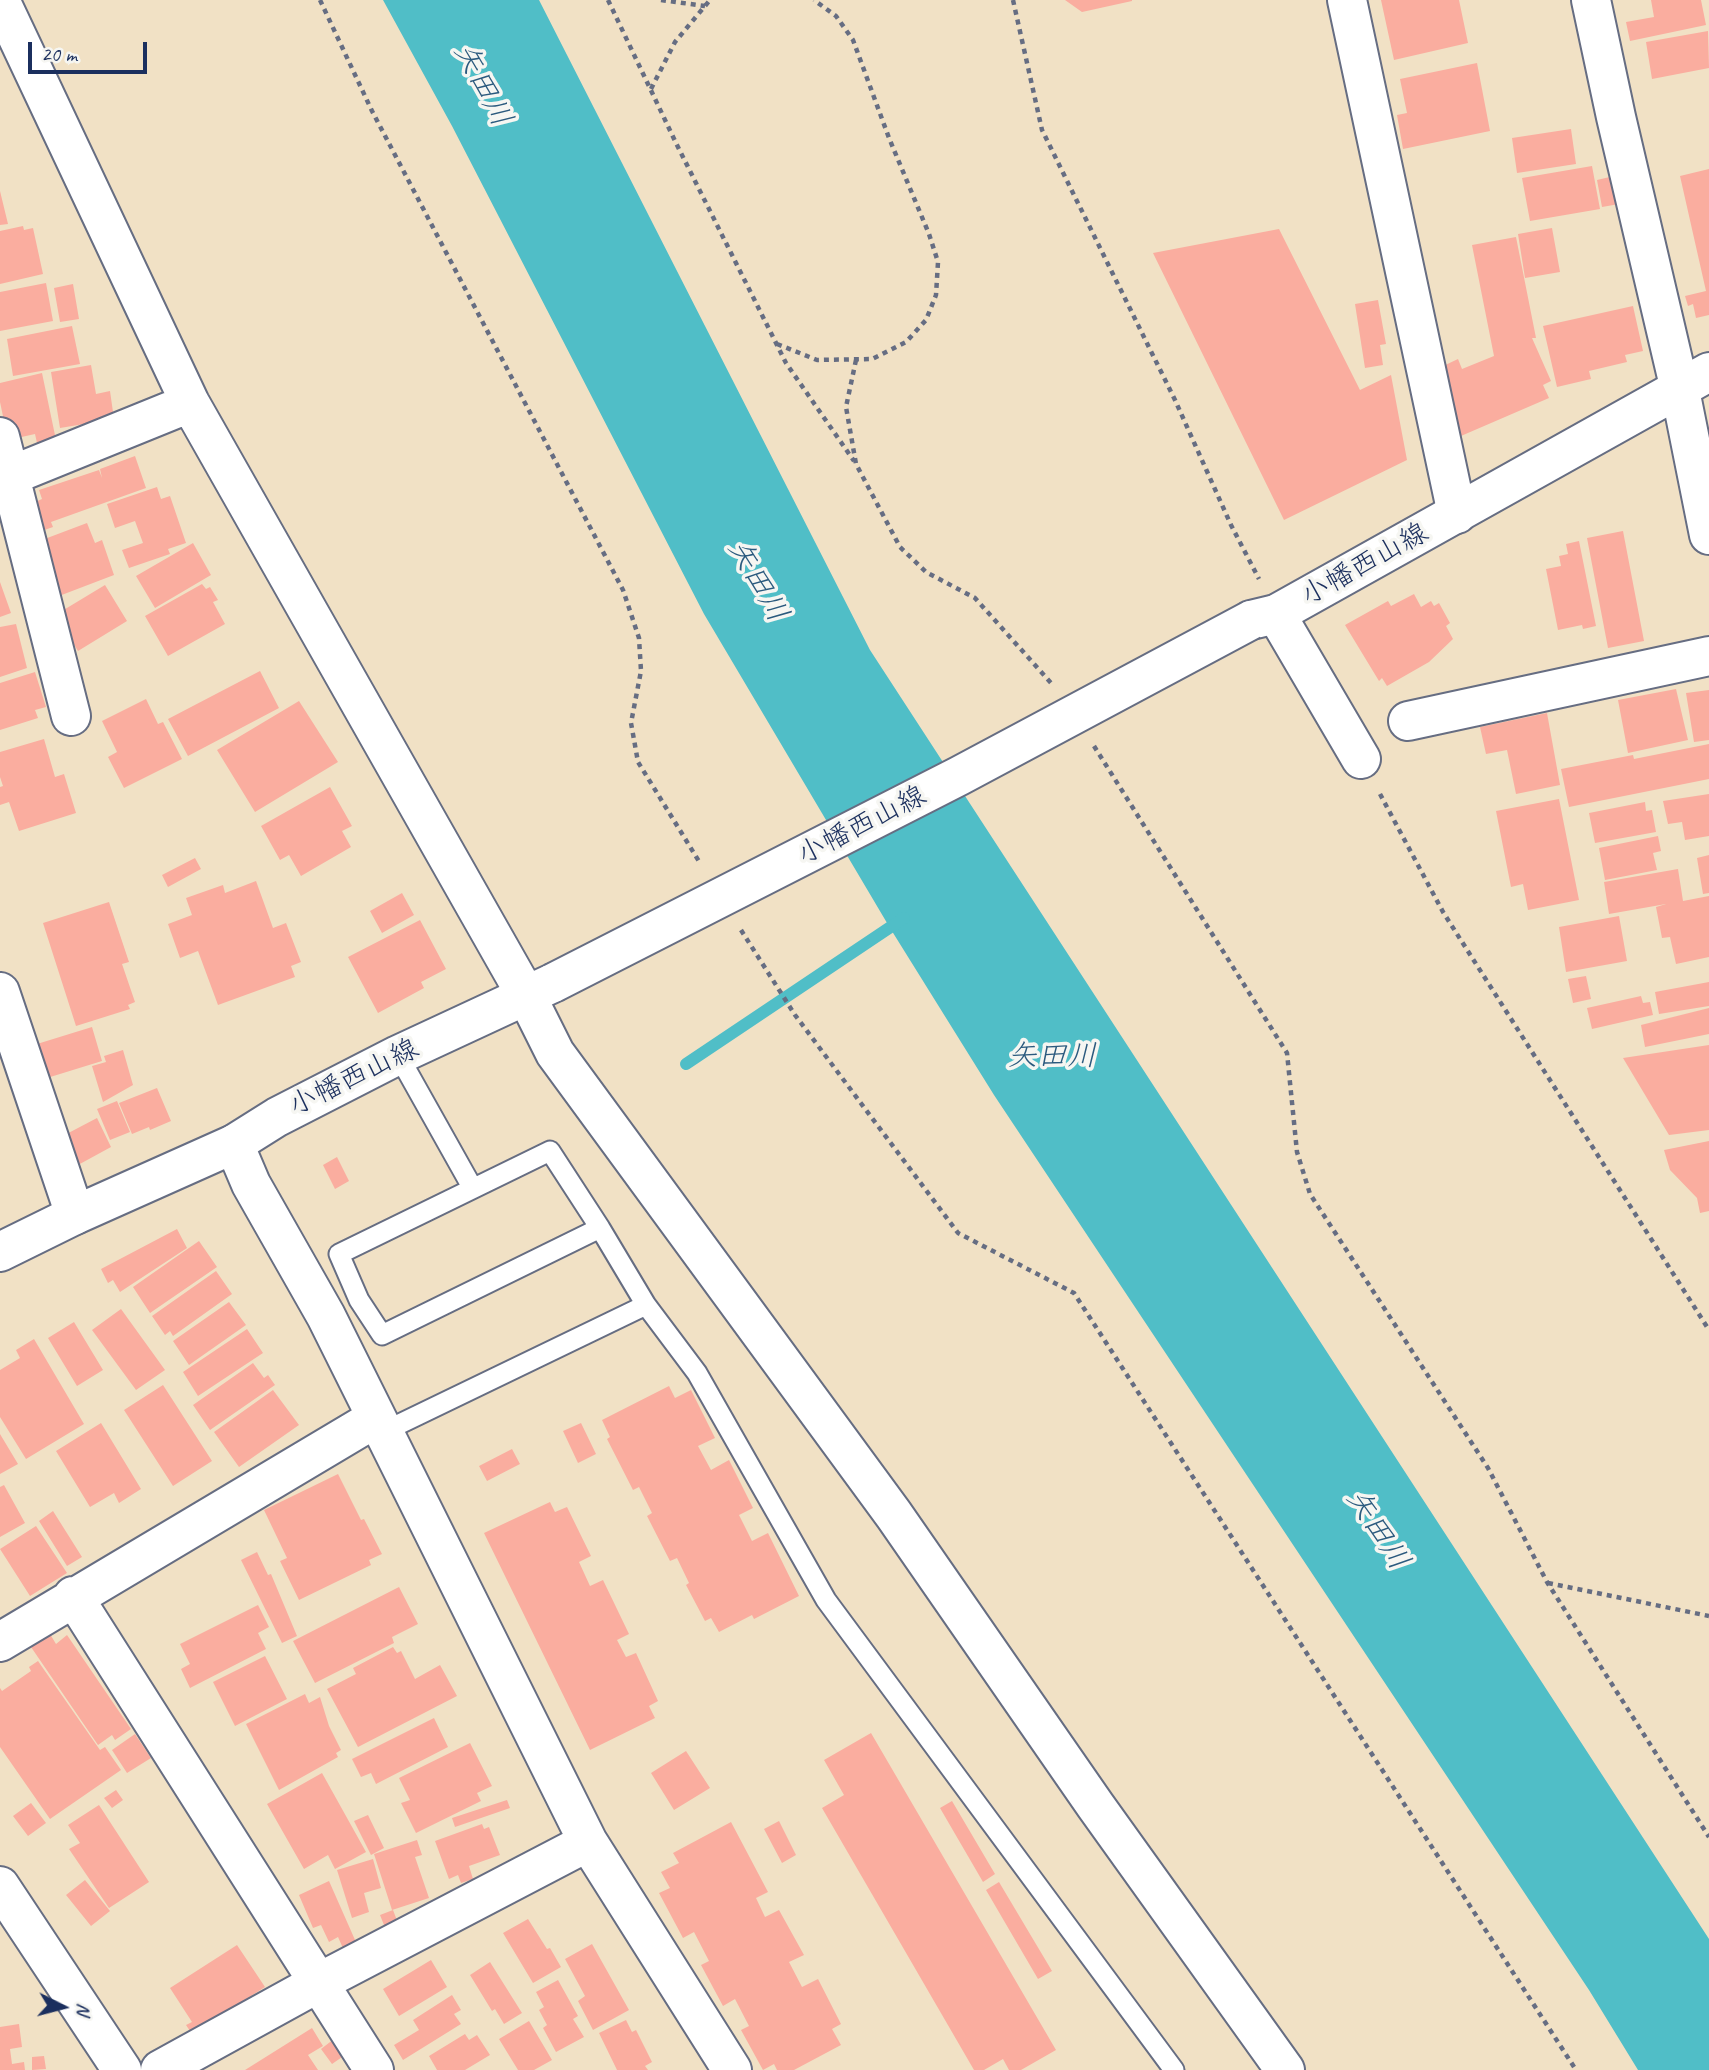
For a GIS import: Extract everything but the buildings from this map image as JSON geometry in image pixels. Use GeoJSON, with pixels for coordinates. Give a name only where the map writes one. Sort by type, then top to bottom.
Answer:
{"type":"FeatureCollection","features":[{"type":"Feature","properties":{"kind":"street"},"geometry":{"type":"LineString","coordinates":[[0,0],[190,403],[540,990],[555,1053],[894,1515],[1095,1805],[1285,2070]]}},
{"type":"Feature","properties":{"kind":"street"},"geometry":{"type":"LineString","coordinates":[[1347,0],[1457,514]]}},
{"type":"Feature","properties":{"kind":"street"},"geometry":{"type":"LineString","coordinates":[[1591,0],[1616,117],[1695,381],[1709,535]]}},
{"type":"Feature","properties":{"kind":"street","name":"小幡西山線"},"geometry":{"type":"LineString","coordinates":[[0,1252],[75,1215],[234,1144],[277,1117],[398,1055],[540,990],[959,776],[1457,514],[1695,381]]}},
{"type":"Feature","properties":{"kind":"street"},"geometry":{"type":"LineString","coordinates":[[5,478],[190,403]]}},
{"type":"Feature","properties":{"kind":"street"},"geometry":{"type":"LineString","coordinates":[[0,437],[5,478],[71,716]]}},
{"type":"Feature","properties":{"kind":"street"},"geometry":{"type":"LineString","coordinates":[[1264,617],[1361,759]]}},
{"type":"Feature","properties":{"kind":"street"},"geometry":{"type":"LineString","coordinates":[[1408,721],[1709,656]]}},
{"type":"Feature","properties":{"kind":"street"},"geometry":{"type":"LineString","coordinates":[[0,992],[75,1215]]}},
{"type":"Feature","properties":{"kind":"street"},"geometry":{"type":"LineString","coordinates":[[234,1144],[251,1184],[343,1308],[379,1425],[588,1842],[732,2070]]}},
{"type":"Feature","properties":{"kind":"street"},"geometry":{"type":"LineString","coordinates":[[0,1642],[74,1596],[379,1425]]}},
{"type":"Feature","properties":{"kind":"street"},"geometry":{"type":"LineString","coordinates":[[74,1596],[374,2070]]}},
{"type":"Feature","properties":{"kind":"street"},"geometry":{"type":"LineString","coordinates":[[160,2070],[318,1983],[588,1842]]}},
{"type":"Feature","properties":{"kind":"street"},"geometry":{"type":"LineString","coordinates":[[0,1886],[122,2070]]}},
{"type":"Feature","properties":{"kind":"lane"},"geometry":{"type":"LineString","coordinates":[[398,1055],[472,1187]]}},
{"type":"Feature","properties":{"kind":"lane"},"geometry":{"type":"LineString","coordinates":[[600,1228],[382,1335],[343,1308],[339,1254],[550,1151],[600,1228],[646,1305],[697,1373],[826,1600],[1174,2070]]}},
{"type":"Feature","properties":{"kind":"lane"},"geometry":{"type":"LineString","coordinates":[[379,1425],[646,1305]]}},
{"type":"Feature","properties":{"kind":"path"},"geometry":{"type":"LineString","coordinates":[[320,0],[372,111],[623,590],[639,638],[640,671],[631,723],[638,762],[703,869]]}},
{"type":"Feature","properties":{"kind":"path"},"geometry":{"type":"LineString","coordinates":[[608,0],[786,363],[856,464],[900,547],[926,572],[975,598],[1055,689]]}},
{"type":"Feature","properties":{"kind":"path"},"geometry":{"type":"LineString","coordinates":[[661,0],[705,6]]}},
{"type":"Feature","properties":{"kind":"path"},"geometry":{"type":"LineString","coordinates":[[650,90],[676,42],[710,0]]}},
{"type":"Feature","properties":{"kind":"path"},"geometry":{"type":"LineString","coordinates":[[777,344],[817,359],[872,359],[906,342],[926,320],[936,295],[938,262],[929,234],[889,138],[853,40],[835,16],[814,0]]}},
{"type":"Feature","properties":{"kind":"path"},"geometry":{"type":"LineString","coordinates":[[1006,0],[1013,2],[1042,130],[1264,617]]}},
{"type":"Feature","properties":{"kind":"path"},"geometry":{"type":"LineString","coordinates":[[856,360],[846,407],[856,464]]}},
{"type":"Feature","properties":{"kind":"path"},"geometry":{"type":"LineString","coordinates":[[1094,746],[1287,1053],[1297,1152],[1310,1194],[1488,1468],[1547,1582],[1709,1837]]}},
{"type":"Feature","properties":{"kind":"path"},"geometry":{"type":"LineString","coordinates":[[1361,759],[1443,912],[1709,1330]]}},
{"type":"Feature","properties":{"kind":"path"},"geometry":{"type":"LineString","coordinates":[[739,928],[796,1015],[958,1233],[1074,1293],[1576,2070]]}},
{"type":"Feature","properties":{"kind":"path"},"geometry":{"type":"LineString","coordinates":[[1547,1582],[1709,1616]]}},
{"type":"Feature","properties":{"kind":"water","name":"矢田川"},"geometry":{"type":"Polygon","coordinates":[[[383,0],[539,0],[870,650],[1709,1939],[1709,2070],[1638,2070],[1589,1990],[994,1095],[890,928],[704,614],[452,126],[383,0]]]}},
{"type":"Feature","properties":{"kind":"waterway"},"geometry":{"type":"LineString","coordinates":[[686,1064],[904,918]]}}]}
